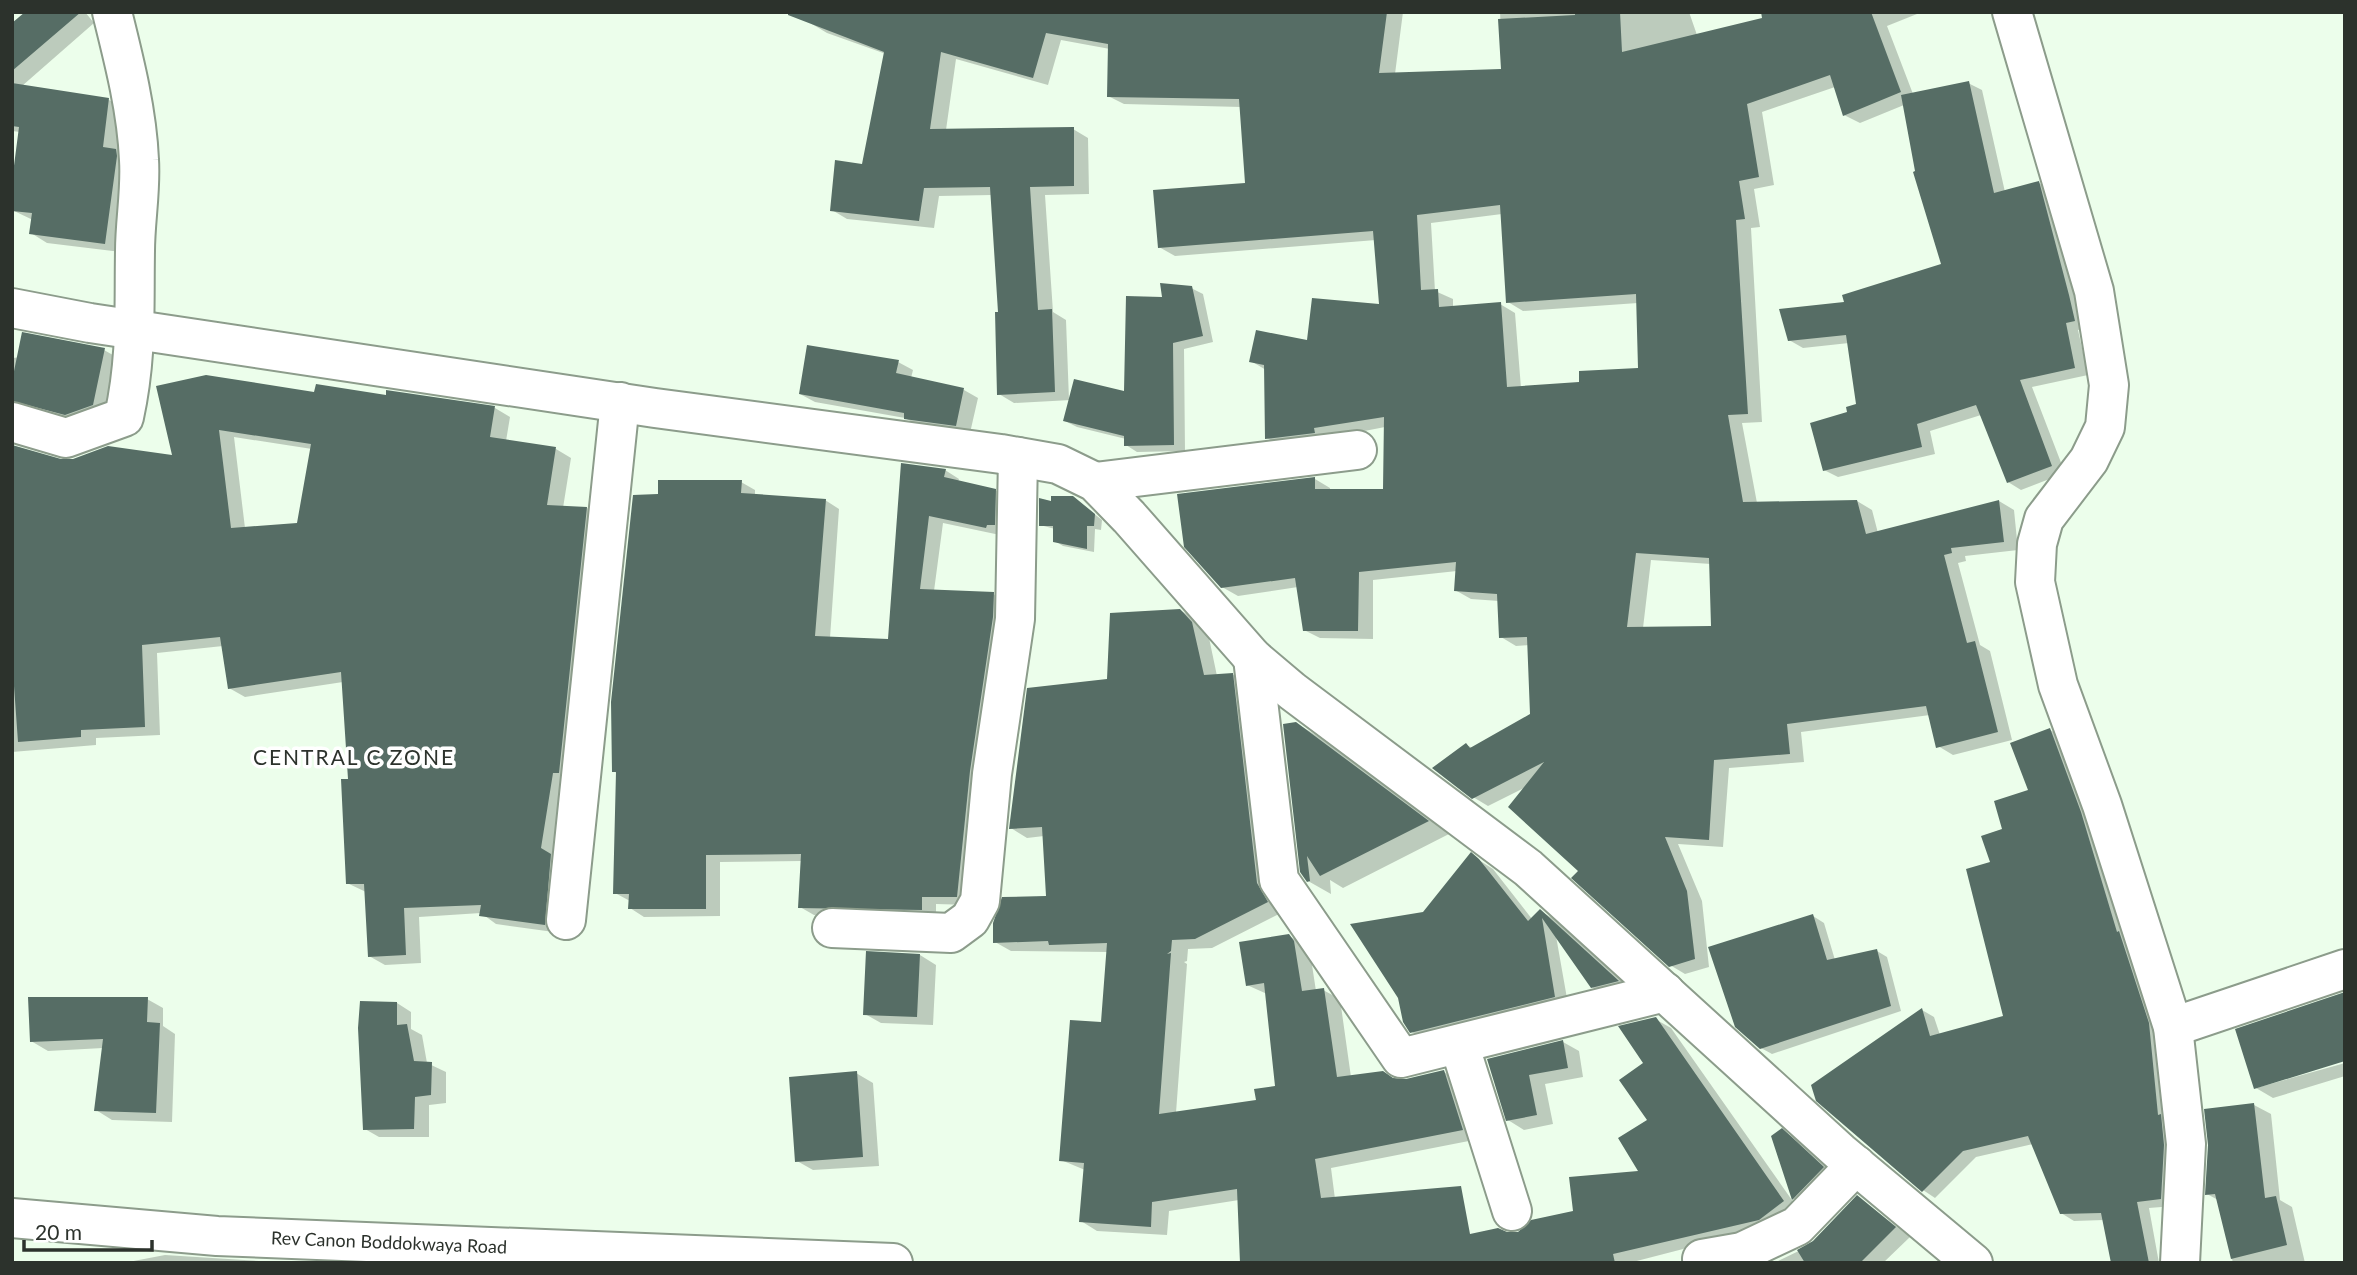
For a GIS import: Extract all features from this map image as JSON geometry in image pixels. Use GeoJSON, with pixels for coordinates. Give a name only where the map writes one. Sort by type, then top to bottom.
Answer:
{"type":"FeatureCollection","features":[{"type":"Feature","properties":{"kind":"street"},"geometry":{"type":"LineString","coordinates":[[12,422],[66,438],[124,416],[132,380],[137,330],[135,251],[139,160],[125,68],[112,12]]}},
{"type":"Feature","properties":{"kind":"street"},"geometry":{"type":"LineString","coordinates":[[2012,12],[2094,291],[2109,385],[2105,427],[2089,460],[2044,519],[2037,544],[2035,582],[2058,685],[2102,805],[2173,1027],[2186,1144],[2180,1263]]}},
{"type":"Feature","properties":{"kind":"street"},"geometry":{"type":"LineString","coordinates":[[12,308],[137,330],[620,402],[1018,457],[1058,464],[1095,482],[1253,658],[1292,691],[1528,868],[1856,1165],[1973,1263]]}},
{"type":"Feature","properties":{"kind":"street"},"geometry":{"type":"LineString","coordinates":[[566,920],[620,402]]}},
{"type":"Feature","properties":{"kind":"street"},"geometry":{"type":"LineString","coordinates":[[1095,482],[1357,450]]}},
{"type":"Feature","properties":{"kind":"street"},"geometry":{"type":"LineString","coordinates":[[832,928],[951,933],[970,919],[980,901],[992,774],[1014,619],[1018,457]]}},
{"type":"Feature","properties":{"kind":"street"},"geometry":{"type":"LineString","coordinates":[[1253,658],[1279,880],[1401,1058],[1665,992]]}},
{"type":"Feature","properties":{"kind":"street"},"geometry":{"type":"LineString","coordinates":[[2173,1027],[2345,969]]}},
{"type":"Feature","properties":{"kind":"street"},"geometry":{"type":"LineString","coordinates":[[1459,1044],[1512,1211]]}},
{"type":"Feature","properties":{"kind":"street"},"geometry":{"type":"LineString","coordinates":[[1702,1259],[1742,1252],[1797,1226],[1856,1165]]}},
{"type":"Feature","properties":{"kind":"street","name":"Rev Canon Boddokwaya Road"},"geometry":{"type":"LineString","coordinates":[[12,1218],[217,1236],[893,1263]]}},
{"type":"Feature","properties":{"kind":"building"},"geometry":{"type":"Polygon","coordinates":[[[25,12],[81,12],[12,71],[12,23],[25,12]]]}},
{"type":"Feature","properties":{"kind":"building"},"geometry":{"type":"Polygon","coordinates":[[[788,12],[1387,12],[1379,73],[1501,69],[1498,19],[1575,15],[1575,12],[1620,12],[1622,52],[1762,18],[1761,12],[1871,12],[1901,92],[1843,116],[1830,75],[1747,104],[1759,177],[1739,181],[1745,219],[1736,220],[1748,414],[1728,415],[1743,502],[1857,500],[1866,534],[1999,500],[2004,542],[1951,548],[1952,553],[1944,555],[1967,643],[1975,641],[1998,732],[1936,748],[1926,706],[1787,724],[1790,754],[1714,760],[1709,840],[1665,837],[1687,891],[1695,959],[1669,967],[1571,878],[1578,871],[1508,807],[1544,762],[1472,799],[1432,768],[1466,743],[1470,748],[1530,714],[1527,637],[1499,638],[1497,594],[1454,591],[1456,562],[1359,572],[1358,631],[1303,631],[1295,578],[1221,588],[1184,547],[1177,494],[1315,477],[1315,489],[1383,489],[1384,417],[1314,428],[1315,433],[1265,439],[1264,365],[1249,362],[1256,330],[1307,340],[1312,298],[1379,304],[1373,231],[1158,248],[1153,190],[1245,183],[1239,99],[1107,97],[1108,44],[1046,33],[1033,78],[941,52],[930,129],[1074,127],[1074,186],[1030,187],[1038,310],[1052,309],[1055,392],[997,395],[995,312],[998,312],[990,187],[924,188],[919,221],[830,211],[835,160],[862,164],[884,52],[788,15],[788,12]],[[1500,205],[1417,215],[1421,290],[1438,289],[1439,307],[1501,302],[1507,387],[1579,382],[1579,371],[1638,368],[1636,294],[1506,303],[1500,205]],[[1636,553],[1627,627],[1711,626],[1709,558],[1636,553]]]}},
{"type":"Feature","properties":{"kind":"building"},"geometry":{"type":"Polygon","coordinates":[[[1969,81],[1994,193],[2039,181],[2075,321],[2066,323],[2075,368],[2020,380],[2052,466],[2007,483],[1976,405],[1917,424],[1922,447],[1823,471],[1810,423],[1847,412],[1846,407],[1856,404],[1846,335],[1788,341],[1779,309],[1844,302],[1842,295],[1941,264],[1913,172],[1915,171],[1901,95],[1969,81]]]}},
{"type":"Feature","properties":{"kind":"building"},"geometry":{"type":"Polygon","coordinates":[[[12,83],[109,98],[103,147],[116,149],[117,156],[105,244],[29,234],[32,213],[12,211],[12,181],[19,127],[12,126],[12,83]]]}},
{"type":"Feature","properties":{"kind":"building"},"geometry":{"type":"Polygon","coordinates":[[[1160,283],[1192,286],[1203,336],[1173,343],[1174,445],[1124,446],[1124,436],[1063,421],[1074,379],[1124,391],[1126,296],[1162,297],[1160,283]]]}},
{"type":"Feature","properties":{"kind":"building"},"geometry":{"type":"Polygon","coordinates":[[[22,332],[105,348],[93,405],[65,415],[12,401],[12,381],[22,332]]]}},
{"type":"Feature","properties":{"kind":"building"},"geometry":{"type":"Polygon","coordinates":[[[807,345],[899,360],[896,373],[964,388],[956,426],[904,419],[904,413],[799,394],[807,345]]]}},
{"type":"Feature","properties":{"kind":"building"},"geometry":{"type":"Polygon","coordinates":[[[206,375],[314,392],[316,384],[386,395],[386,390],[495,406],[490,437],[556,447],[547,505],[587,507],[559,773],[553,773],[541,848],[551,854],[545,925],[479,916],[481,905],[404,908],[406,955],[368,957],[364,884],[346,884],[341,779],[348,779],[341,672],[228,689],[220,637],[142,645],[145,727],[81,730],[81,737],[18,742],[12,658],[12,445],[61,459],[73,459],[108,446],[172,455],[156,386],[206,375]],[[219,430],[231,528],[297,523],[311,444],[219,430]]]}},
{"type":"Feature","properties":{"kind":"building"},"geometry":{"type":"Polygon","coordinates":[[[901,463],[946,469],[944,477],[996,489],[995,525],[987,525],[986,528],[929,516],[920,589],[994,592],[993,617],[970,771],[957,897],[922,897],[922,910],[798,908],[801,854],[706,855],[706,909],[628,909],[629,894],[613,894],[616,772],[612,772],[611,702],[633,495],[658,494],[658,480],[742,480],[741,493],[826,499],[815,636],[888,639],[901,463]]]}},
{"type":"Feature","properties":{"kind":"building"},"geometry":{"type":"Polygon","coordinates":[[[1051,496],[1073,496],[1095,514],[1094,526],[1087,526],[1087,549],[1053,542],[1053,526],[1039,526],[1039,498],[1051,501],[1051,496]]]}},
{"type":"Feature","properties":{"kind":"building"},"geometry":{"type":"Polygon","coordinates":[[[1180,609],[1192,622],[1204,675],[1233,673],[1257,883],[1268,902],[1195,939],[1172,940],[1171,951],[1167,954],[1171,953],[1159,1114],[1256,1100],[1254,1089],[1275,1086],[1264,983],[1246,986],[1239,942],[1289,934],[1294,941],[1302,991],[1324,988],[1337,1077],[1383,1071],[1393,1078],[1406,1079],[1444,1070],[1463,1130],[1315,1159],[1321,1198],[1461,1186],[1470,1234],[1498,1228],[1507,1232],[1518,1232],[1531,1220],[1573,1211],[1569,1177],[1638,1171],[1618,1138],[1647,1120],[1619,1080],[1643,1063],[1618,1026],[1656,1017],[1784,1201],[1759,1220],[1613,1254],[1615,1263],[1240,1263],[1237,1189],[1152,1202],[1151,1227],[1079,1222],[1084,1163],[1059,1161],[1070,1020],[1101,1022],[1107,943],[993,943],[993,923],[1002,897],[1046,896],[1042,827],[1009,829],[1027,688],[1107,679],[1110,613],[1180,609]]]}},
{"type":"Feature","properties":{"kind":"building"},"geometry":{"type":"Polygon","coordinates":[[[1296,722],[1429,821],[1320,876],[1307,856],[1310,881],[1307,882],[1300,872],[1283,724],[1296,722]]]}},
{"type":"Feature","properties":{"kind":"building"},"geometry":{"type":"Polygon","coordinates":[[[2050,728],[2081,812],[2117,932],[2119,931],[2149,1023],[2158,1115],[2161,1114],[2164,1145],[2161,1199],[2137,1202],[2149,1263],[2111,1263],[2101,1213],[2060,1214],[2028,1136],[1963,1151],[1922,1192],[1816,1101],[1811,1085],[1922,1008],[1930,1036],[2003,1016],[1966,869],[1990,862],[1981,836],[2002,829],[1994,801],[2028,790],[2010,743],[2050,728]]]}},
{"type":"Feature","properties":{"kind":"building"},"geometry":{"type":"Polygon","coordinates":[[[1471,852],[1528,921],[1540,909],[1619,981],[1591,988],[1542,918],[1555,997],[1410,1033],[1403,1022],[1398,998],[1350,924],[1423,912],[1471,852]]]}},
{"type":"Feature","properties":{"kind":"building"},"geometry":{"type":"Polygon","coordinates":[[[1813,914],[1827,960],[1877,949],[1891,1006],[1760,1049],[1735,1027],[1708,947],[1813,914]]]}},
{"type":"Feature","properties":{"kind":"building"},"geometry":{"type":"Polygon","coordinates":[[[866,951],[920,954],[917,1017],[863,1015],[866,951]]]}},
{"type":"Feature","properties":{"kind":"building"},"geometry":{"type":"Polygon","coordinates":[[[2345,992],[2345,1061],[2254,1089],[2235,1029],[2345,992]]]}},
{"type":"Feature","properties":{"kind":"building"},"geometry":{"type":"Polygon","coordinates":[[[28,997],[148,997],[147,1022],[160,1023],[156,1113],[94,1111],[103,1039],[30,1042],[28,997]]]}},
{"type":"Feature","properties":{"kind":"building"},"geometry":{"type":"Polygon","coordinates":[[[360,1001],[397,1002],[397,1025],[407,1024],[414,1061],[432,1062],[431,1095],[415,1097],[414,1129],[363,1130],[358,1028],[360,1001]]]}},
{"type":"Feature","properties":{"kind":"building"},"geometry":{"type":"Polygon","coordinates":[[[1563,1040],[1568,1068],[1529,1075],[1537,1115],[1506,1121],[1487,1059],[1563,1040]]]}},
{"type":"Feature","properties":{"kind":"building"},"geometry":{"type":"Polygon","coordinates":[[[857,1071],[863,1157],[795,1162],[789,1077],[857,1071]]]}},
{"type":"Feature","properties":{"kind":"building"},"geometry":{"type":"Polygon","coordinates":[[[2254,1103],[2265,1198],[2276,1196],[2287,1245],[2231,1259],[2215,1194],[2205,1195],[2208,1145],[2204,1109],[2254,1103]]]}},
{"type":"Feature","properties":{"kind":"building"},"geometry":{"type":"Polygon","coordinates":[[[1782,1128],[1824,1167],[1792,1200],[1771,1136],[1782,1128]]]}},
{"type":"Feature","properties":{"kind":"building"},"geometry":{"type":"Polygon","coordinates":[[[1857,1195],[1896,1227],[1860,1263],[1805,1263],[1797,1250],[1813,1241],[1857,1195]]]}},
{"type":"Feature","properties":{"kind":"district","name":"CENTRAL C ZONE"},"geometry":{"type":"Point","coordinates":[354,758]}}]}
